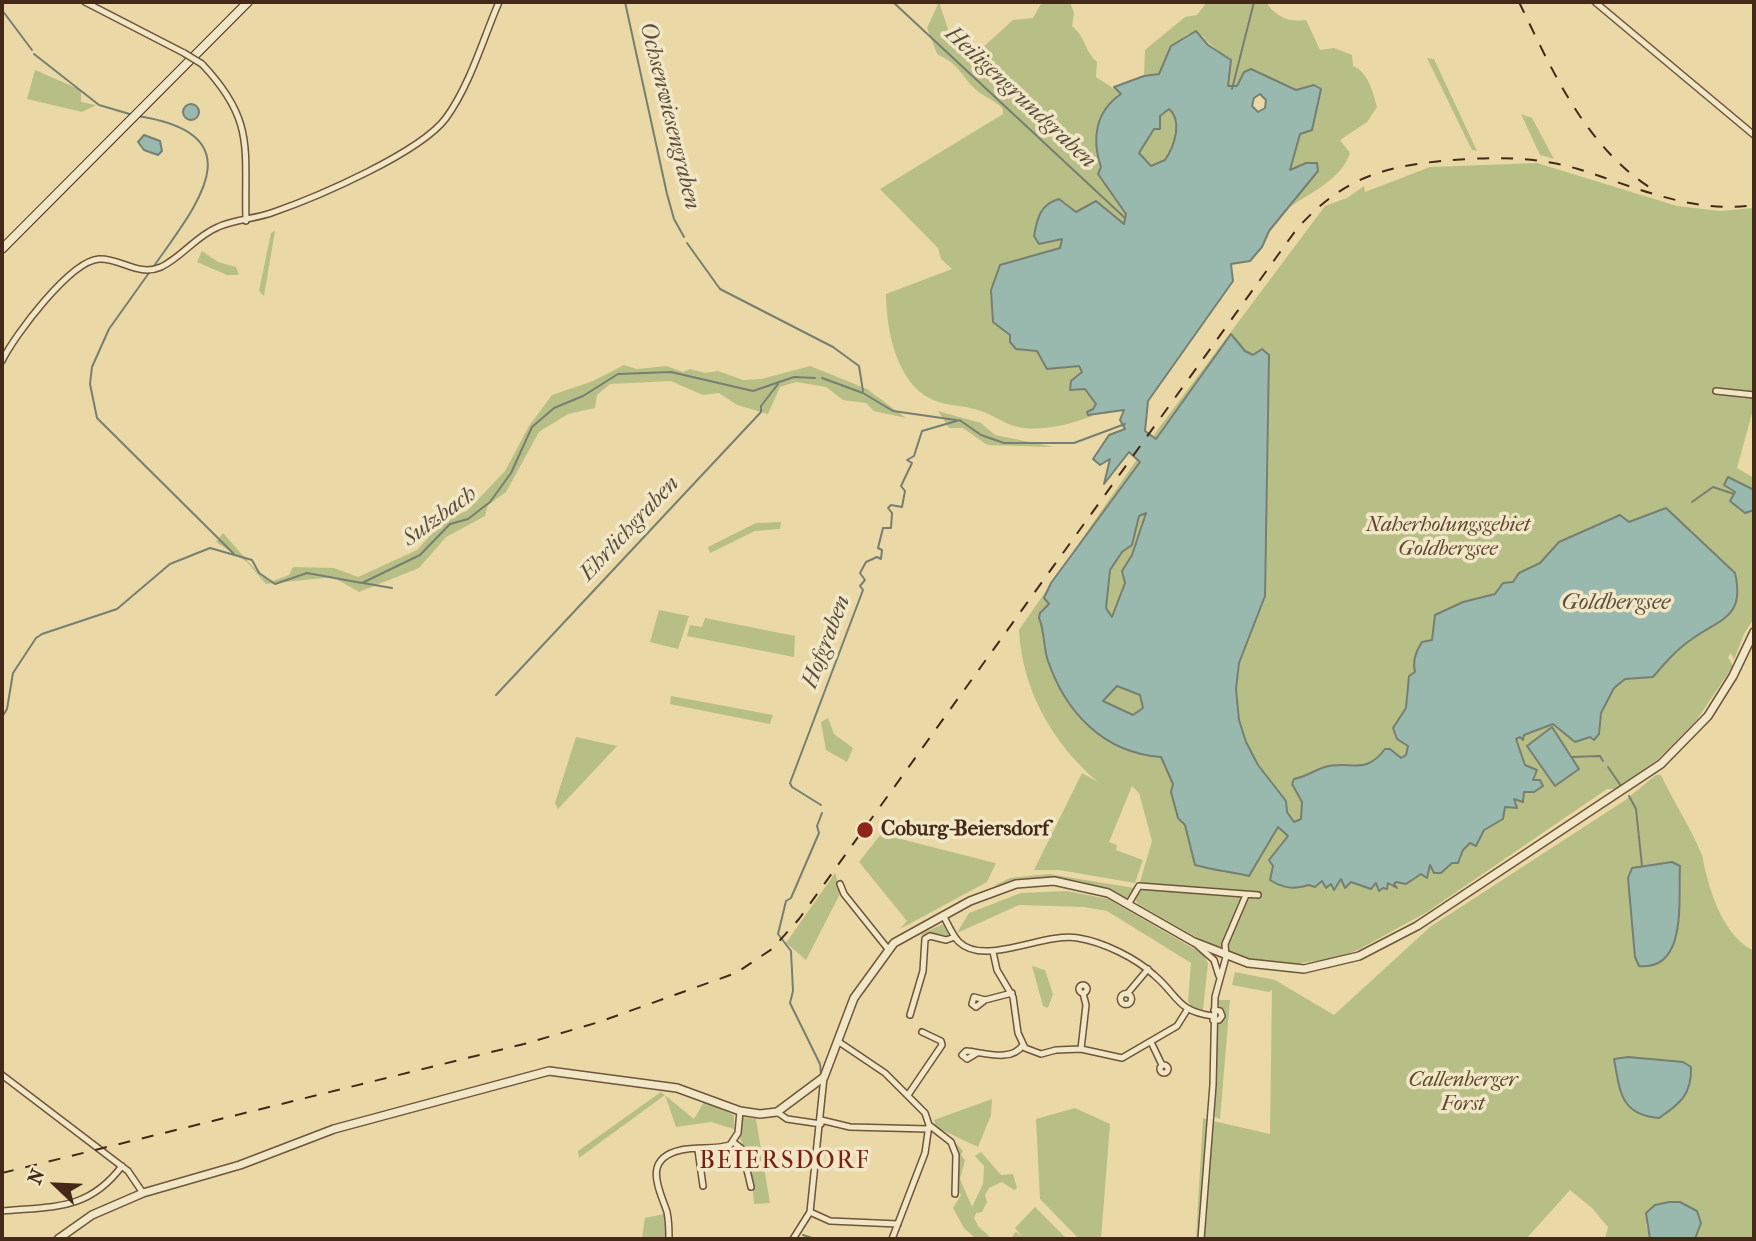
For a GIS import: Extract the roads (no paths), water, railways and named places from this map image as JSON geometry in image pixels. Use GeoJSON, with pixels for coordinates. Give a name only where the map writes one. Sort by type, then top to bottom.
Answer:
{"type":"FeatureCollection","features":[{"type":"Feature","properties":{"kind":"main road"},"geometry":{"type":"LineString","coordinates":[[2,249],[248,2]]}},
{"type":"Feature","properties":{"kind":"street"},"geometry":{"type":"LineString","coordinates":[[85,2],[202,64],[229,95],[242,121],[247,159],[246,221]]}},
{"type":"Feature","properties":{"kind":"street"},"geometry":{"type":"LineString","coordinates":[[2,361],[23,324],[54,291],[91,261],[102,259],[131,269],[152,269],[222,225],[246,221],[293,205],[387,161],[428,135],[455,103],[499,2]]}},
{"type":"Feature","properties":{"kind":"street"},"geometry":{"type":"LineString","coordinates":[[1595,2],[1754,135]]}},
{"type":"Feature","properties":{"kind":"street"},"geometry":{"type":"LineString","coordinates":[[1716,391],[1754,396]]}},
{"type":"Feature","properties":{"kind":"street"},"geometry":{"type":"LineString","coordinates":[[793,1239],[810,1212],[824,1077],[854,998],[888,949],[982,895],[1016,884],[1054,881],[1090,887],[1129,903],[1222,956],[1280,968],[1328,965],[1375,949],[1417,926],[1661,764],[1687,741],[1717,702],[1754,632]]}},
{"type":"Feature","properties":{"kind":"street"},"geometry":{"type":"LineString","coordinates":[[840,884],[888,949]]}},
{"type":"Feature","properties":{"kind":"street"},"geometry":{"type":"LineString","coordinates":[[1129,903],[1139,886],[1258,895]]}},
{"type":"Feature","properties":{"kind":"street"},"geometry":{"type":"LineString","coordinates":[[1201,1239],[1213,1085],[1213,1015],[1225,944],[1246,895]]}},
{"type":"Feature","properties":{"kind":"street"},"geometry":{"type":"LineString","coordinates":[[943,915],[955,937],[966,947],[976,951],[993,952],[1046,938],[1078,938],[1108,948],[1148,969],[1187,1010],[1213,1015]]}},
{"type":"Feature","properties":{"kind":"street"},"geometry":{"type":"LineString","coordinates":[[910,1015],[923,971],[925,939],[930,936],[946,940],[955,937]]}},
{"type":"Feature","properties":{"kind":"street"},"geometry":{"type":"LineString","coordinates":[[1194,942],[1211,956],[1219,976]]}},
{"type":"Feature","properties":{"kind":"street"},"geometry":{"type":"LineString","coordinates":[[993,952],[998,970],[1012,993],[1018,1033],[1023,1045],[1041,1054],[1056,1050],[1081,1049],[1122,1058],[1180,1024],[1187,1010]]}},
{"type":"Feature","properties":{"kind":"street"},"geometry":{"type":"LineString","coordinates":[[1217,968],[1222,956]]}},
{"type":"Feature","properties":{"kind":"street"},"geometry":{"type":"LineString","coordinates":[[1127,994],[1148,969]]}},
{"type":"Feature","properties":{"kind":"street"},"geometry":{"type":"LineString","coordinates":[[985,1000],[1012,993]]}},
{"type":"Feature","properties":{"kind":"street"},"geometry":{"type":"LineString","coordinates":[[1081,1049],[1086,1005],[1083,993]]}},
{"type":"Feature","properties":{"kind":"street"},"geometry":{"type":"LineString","coordinates":[[908,1094],[942,1045],[941,1041],[922,1032]]}},
{"type":"Feature","properties":{"kind":"street"},"geometry":{"type":"LineString","coordinates":[[839,1042],[876,1066],[908,1094],[925,1114],[928,1127],[925,1153],[891,1239]]}},
{"type":"Feature","properties":{"kind":"street"},"geometry":{"type":"LineString","coordinates":[[1151,1042],[1162,1066]]}},
{"type":"Feature","properties":{"kind":"street"},"geometry":{"type":"LineString","coordinates":[[977,1053],[1007,1055],[1019,1051],[1023,1045]]}},
{"type":"Feature","properties":{"kind":"street"},"geometry":{"type":"LineString","coordinates":[[58,1239],[92,1215],[143,1193],[240,1165],[334,1129],[548,1071],[677,1088],[740,1111],[760,1114],[777,1112],[824,1077]]}},
{"type":"Feature","properties":{"kind":"street"},"geometry":{"type":"LineString","coordinates":[[2,1075],[122,1166],[135,1177],[143,1193]]}},
{"type":"Feature","properties":{"kind":"street"},"geometry":{"type":"LineString","coordinates":[[669,1239],[666,1210],[655,1186],[658,1168],[671,1153],[726,1147],[738,1133],[740,1111]]}},
{"type":"Feature","properties":{"kind":"street"},"geometry":{"type":"LineString","coordinates":[[777,1112],[787,1119],[850,1127],[928,1127],[951,1142],[956,1155],[955,1194]]}},
{"type":"Feature","properties":{"kind":"street"},"geometry":{"type":"LineString","coordinates":[[733,1142],[742,1149],[751,1187]]}},
{"type":"Feature","properties":{"kind":"street"},"geometry":{"type":"LineString","coordinates":[[698,1150],[703,1186]]}},
{"type":"Feature","properties":{"kind":"street"},"geometry":{"type":"LineString","coordinates":[[2,1211],[83,1202],[104,1188],[122,1166]]}},
{"type":"Feature","properties":{"kind":"street"},"geometry":{"type":"LineString","coordinates":[[810,1212],[830,1221],[898,1224]]}},
{"type":"Feature","properties":{"kind":"water","name":"Goldbergsee"},"geometry":{"type":"Polygon","coordinates":[[[1196,31],[1208,45],[1231,60],[1228,86],[1237,86],[1244,72],[1251,69],[1296,90],[1314,85],[1321,89],[1312,130],[1300,134],[1290,170],[1306,163],[1317,163],[1318,171],[1269,231],[1262,247],[1250,261],[1231,264],[1233,281],[1148,401],[1145,431],[1156,439],[1231,334],[1245,351],[1253,355],[1262,349],[1269,355],[1265,596],[1239,663],[1236,689],[1239,720],[1246,742],[1258,765],[1286,801],[1287,812],[1294,822],[1301,819],[1302,802],[1292,784],[1294,779],[1334,765],[1364,765],[1378,757],[1385,749],[1390,749],[1401,758],[1406,755],[1408,746],[1397,739],[1393,728],[1406,708],[1409,676],[1415,672],[1414,660],[1418,649],[1422,642],[1432,640],[1435,615],[1463,602],[1495,594],[1503,583],[1513,582],[1519,573],[1540,563],[1559,542],[1620,515],[1629,522],[1666,508],[1735,573],[1737,599],[1734,608],[1681,647],[1653,677],[1625,679],[1614,688],[1601,713],[1599,734],[1594,740],[1590,737],[1575,742],[1553,724],[1524,735],[1523,740],[1520,737],[1516,739],[1525,765],[1537,770],[1533,780],[1540,780],[1543,786],[1534,792],[1524,792],[1523,802],[1514,799],[1517,808],[1505,807],[1503,819],[1484,830],[1476,846],[1470,843],[1463,850],[1458,863],[1452,863],[1441,873],[1434,873],[1430,865],[1427,878],[1421,874],[1406,884],[1396,882],[1394,884],[1397,888],[1388,883],[1387,889],[1379,891],[1376,883],[1371,889],[1351,882],[1345,888],[1341,879],[1334,890],[1331,884],[1326,888],[1322,881],[1315,887],[1288,887],[1275,883],[1270,880],[1273,866],[1269,860],[1288,836],[1278,827],[1249,876],[1195,865],[1185,825],[1178,818],[1171,792],[1173,784],[1161,757],[1122,748],[1090,727],[1065,697],[1046,656],[1039,618],[1049,604],[1044,598],[1051,583],[1140,462],[1129,452],[1104,484],[1110,459],[1100,465],[1093,459],[1109,435],[1125,429],[1120,420],[1124,410],[1088,415],[1087,412],[1096,404],[1085,389],[1070,390],[1071,381],[1082,372],[1079,366],[1047,369],[1037,351],[1016,349],[1010,342],[1010,335],[993,322],[991,290],[1000,265],[1060,248],[1062,239],[1039,244],[1034,236],[1040,213],[1053,201],[1059,199],[1076,212],[1096,201],[1124,224],[1126,214],[1098,174],[1101,167],[1096,146],[1098,126],[1106,108],[1121,94],[1114,87],[1144,76],[1159,74],[1171,46],[1196,31]],[[1260,94],[1254,98],[1252,106],[1258,112],[1265,108],[1266,100],[1260,94]],[[1169,109],[1160,116],[1160,129],[1154,129],[1139,153],[1151,166],[1165,160],[1176,134],[1176,120],[1169,109]],[[1146,513],[1139,516],[1132,545],[1122,552],[1110,570],[1106,608],[1112,617],[1125,583],[1122,571],[1132,555],[1146,513]],[[1117,686],[1103,701],[1133,715],[1143,708],[1140,695],[1117,686]]]}},
{"type":"Feature","properties":{"kind":"water"},"geometry":{"type":"Polygon","coordinates":[[[188,104],[194,104],[199,112],[197,118],[188,120],[183,115],[183,109],[188,104]]]}},
{"type":"Feature","properties":{"kind":"water"},"geometry":{"type":"Polygon","coordinates":[[[144,135],[160,141],[162,151],[158,155],[144,150],[138,142],[144,135]]]}},
{"type":"Feature","properties":{"kind":"water"},"geometry":{"type":"Polygon","coordinates":[[[1728,477],[1754,490],[1754,510],[1745,513],[1730,501],[1735,492],[1724,485],[1728,477]]]}},
{"type":"Feature","properties":{"kind":"water"},"geometry":{"type":"Polygon","coordinates":[[[1552,727],[1579,769],[1555,786],[1527,746],[1552,727]]]}},
{"type":"Feature","properties":{"kind":"water"},"geometry":{"type":"Polygon","coordinates":[[[1672,862],[1680,866],[1679,913],[1673,945],[1666,957],[1655,964],[1639,966],[1635,957],[1628,878],[1632,868],[1672,862]]]}},
{"type":"Feature","properties":{"kind":"water"},"geometry":{"type":"Polygon","coordinates":[[[1628,1057],[1683,1062],[1691,1067],[1687,1091],[1673,1108],[1659,1118],[1636,1112],[1624,1099],[1614,1059],[1628,1057]]]}},
{"type":"Feature","properties":{"kind":"water"},"geometry":{"type":"Polygon","coordinates":[[[1680,1202],[1697,1211],[1701,1223],[1695,1239],[1650,1239],[1646,1213],[1655,1205],[1680,1202]]]}},
{"type":"Feature","properties":{"kind":"waterway","name":"Ochsenwiesengraben"},"geometry":{"type":"LineString","coordinates":[[625,2],[667,194],[674,219],[684,237]]}},
{"type":"Feature","properties":{"kind":"waterway","name":"Heiligengrundgraben"},"geometry":{"type":"LineString","coordinates":[[893,2],[1125,218]]}},
{"type":"Feature","properties":{"kind":"waterway"},"geometry":{"type":"LineString","coordinates":[[1232,89],[1254,2]]}},
{"type":"Feature","properties":{"kind":"waterway"},"geometry":{"type":"LineString","coordinates":[[2,10],[32,50]]}},
{"type":"Feature","properties":{"kind":"waterway"},"geometry":{"type":"LineString","coordinates":[[34,54],[99,105],[133,115]]}},
{"type":"Feature","properties":{"kind":"waterway"},"geometry":{"type":"LineString","coordinates":[[138,116],[175,125],[197,139],[207,155],[207,175],[199,196],[154,266]]}},
{"type":"Feature","properties":{"kind":"waterway","name":"Ochsenwiesengraben"},"geometry":{"type":"LineString","coordinates":[[687,243],[720,289],[833,347],[859,366],[863,391]]}},
{"type":"Feature","properties":{"kind":"waterway"},"geometry":{"type":"LineString","coordinates":[[151,270],[109,329],[92,367],[90,384],[97,418],[234,554]]}},
{"type":"Feature","properties":{"kind":"waterway","name":"Sulzbach"},"geometry":{"type":"LineString","coordinates":[[2,717],[7,709],[13,673],[36,638],[117,609],[170,564],[210,548],[252,560],[259,573],[275,584],[307,573],[362,583],[420,555],[450,524],[468,519],[490,502],[511,473],[532,427],[554,408],[583,396],[618,374],[671,372],[753,391],[794,377],[815,378]]}},
{"type":"Feature","properties":{"kind":"waterway","name":"Sulzbach"},"geometry":{"type":"LineString","coordinates":[[822,378],[863,393],[893,411],[956,420]]}},
{"type":"Feature","properties":{"kind":"waterway","name":"Ehrlichgraben"},"geometry":{"type":"LineString","coordinates":[[496,695],[761,412],[761,406],[778,384]]}},
{"type":"Feature","properties":{"kind":"waterway","name":"Hofgraben"},"geometry":{"type":"LineString","coordinates":[[821,805],[792,787],[790,783],[863,590],[860,586],[865,580],[860,573],[866,562],[877,557],[881,559],[882,550],[878,548],[883,528],[891,528],[892,513],[888,508],[891,505],[902,507],[905,491],[901,486],[912,463],[907,460],[914,456],[922,431],[960,420]]}},
{"type":"Feature","properties":{"kind":"waterway","name":"Sulzbach"},"geometry":{"type":"LineString","coordinates":[[961,421],[981,435],[1004,443],[1074,443],[1125,424]]}},
{"type":"Feature","properties":{"kind":"waterway","name":"Sulzbach"},"geometry":{"type":"LineString","coordinates":[[1692,502],[1713,487],[1734,494]]}},
{"type":"Feature","properties":{"kind":"waterway","name":"Sulzbach"},"geometry":{"type":"LineString","coordinates":[[363,583],[392,588]]}},
{"type":"Feature","properties":{"kind":"waterway"},"geometry":{"type":"LineString","coordinates":[[1572,757],[1600,756],[1603,761]]}},
{"type":"Feature","properties":{"kind":"waterway"},"geometry":{"type":"LineString","coordinates":[[1608,767],[1621,786]]}},
{"type":"Feature","properties":{"kind":"waterway"},"geometry":{"type":"LineString","coordinates":[[1629,796],[1636,809],[1642,866]]}},
{"type":"Feature","properties":{"kind":"waterway","name":"Hofgraben"},"geometry":{"type":"LineString","coordinates":[[821,1074],[820,1064],[790,1003],[793,991],[791,951],[778,934],[786,901],[791,898],[819,833],[817,826],[822,813]]}},
{"type":"Feature","properties":{"kind":"waterway"},"geometry":{"type":"LineString","coordinates":[[803,1235],[815,1239]]}},
{"type":"Feature","properties":{"kind":"railway"},"geometry":{"type":"LineString","coordinates":[[1519,2],[1557,79],[1588,127],[1606,150],[1649,187]]}},
{"type":"Feature","properties":{"kind":"railway"},"geometry":{"type":"LineString","coordinates":[[2,1173],[524,1044],[599,1022],[736,973],[772,949],[799,919],[1296,230],[1334,195],[1353,183],[1394,168],[1417,164],[1467,159],[1523,159],[1564,165],[1686,202],[1731,207],[1754,205]]}},
{"type":"Feature","properties":{"kind":"place","name":"Coburg-Beiersdorf"},"geometry":{"type":"Point","coordinates":[865,830]}},
{"type":"Feature","properties":{"kind":"district","name":"BEIERSDORF"},"geometry":{"type":"Point","coordinates":[785,1162]}},
{"type":"Feature","properties":{"kind":"park label","name":"Naherholungsgebiet Goldbergsee"},"geometry":{"type":"Point","coordinates":[1448,538]}},
{"type":"Feature","properties":{"kind":"park label","name":"Callenberger Forst"},"geometry":{"type":"Point","coordinates":[1463,1093]}}]}
